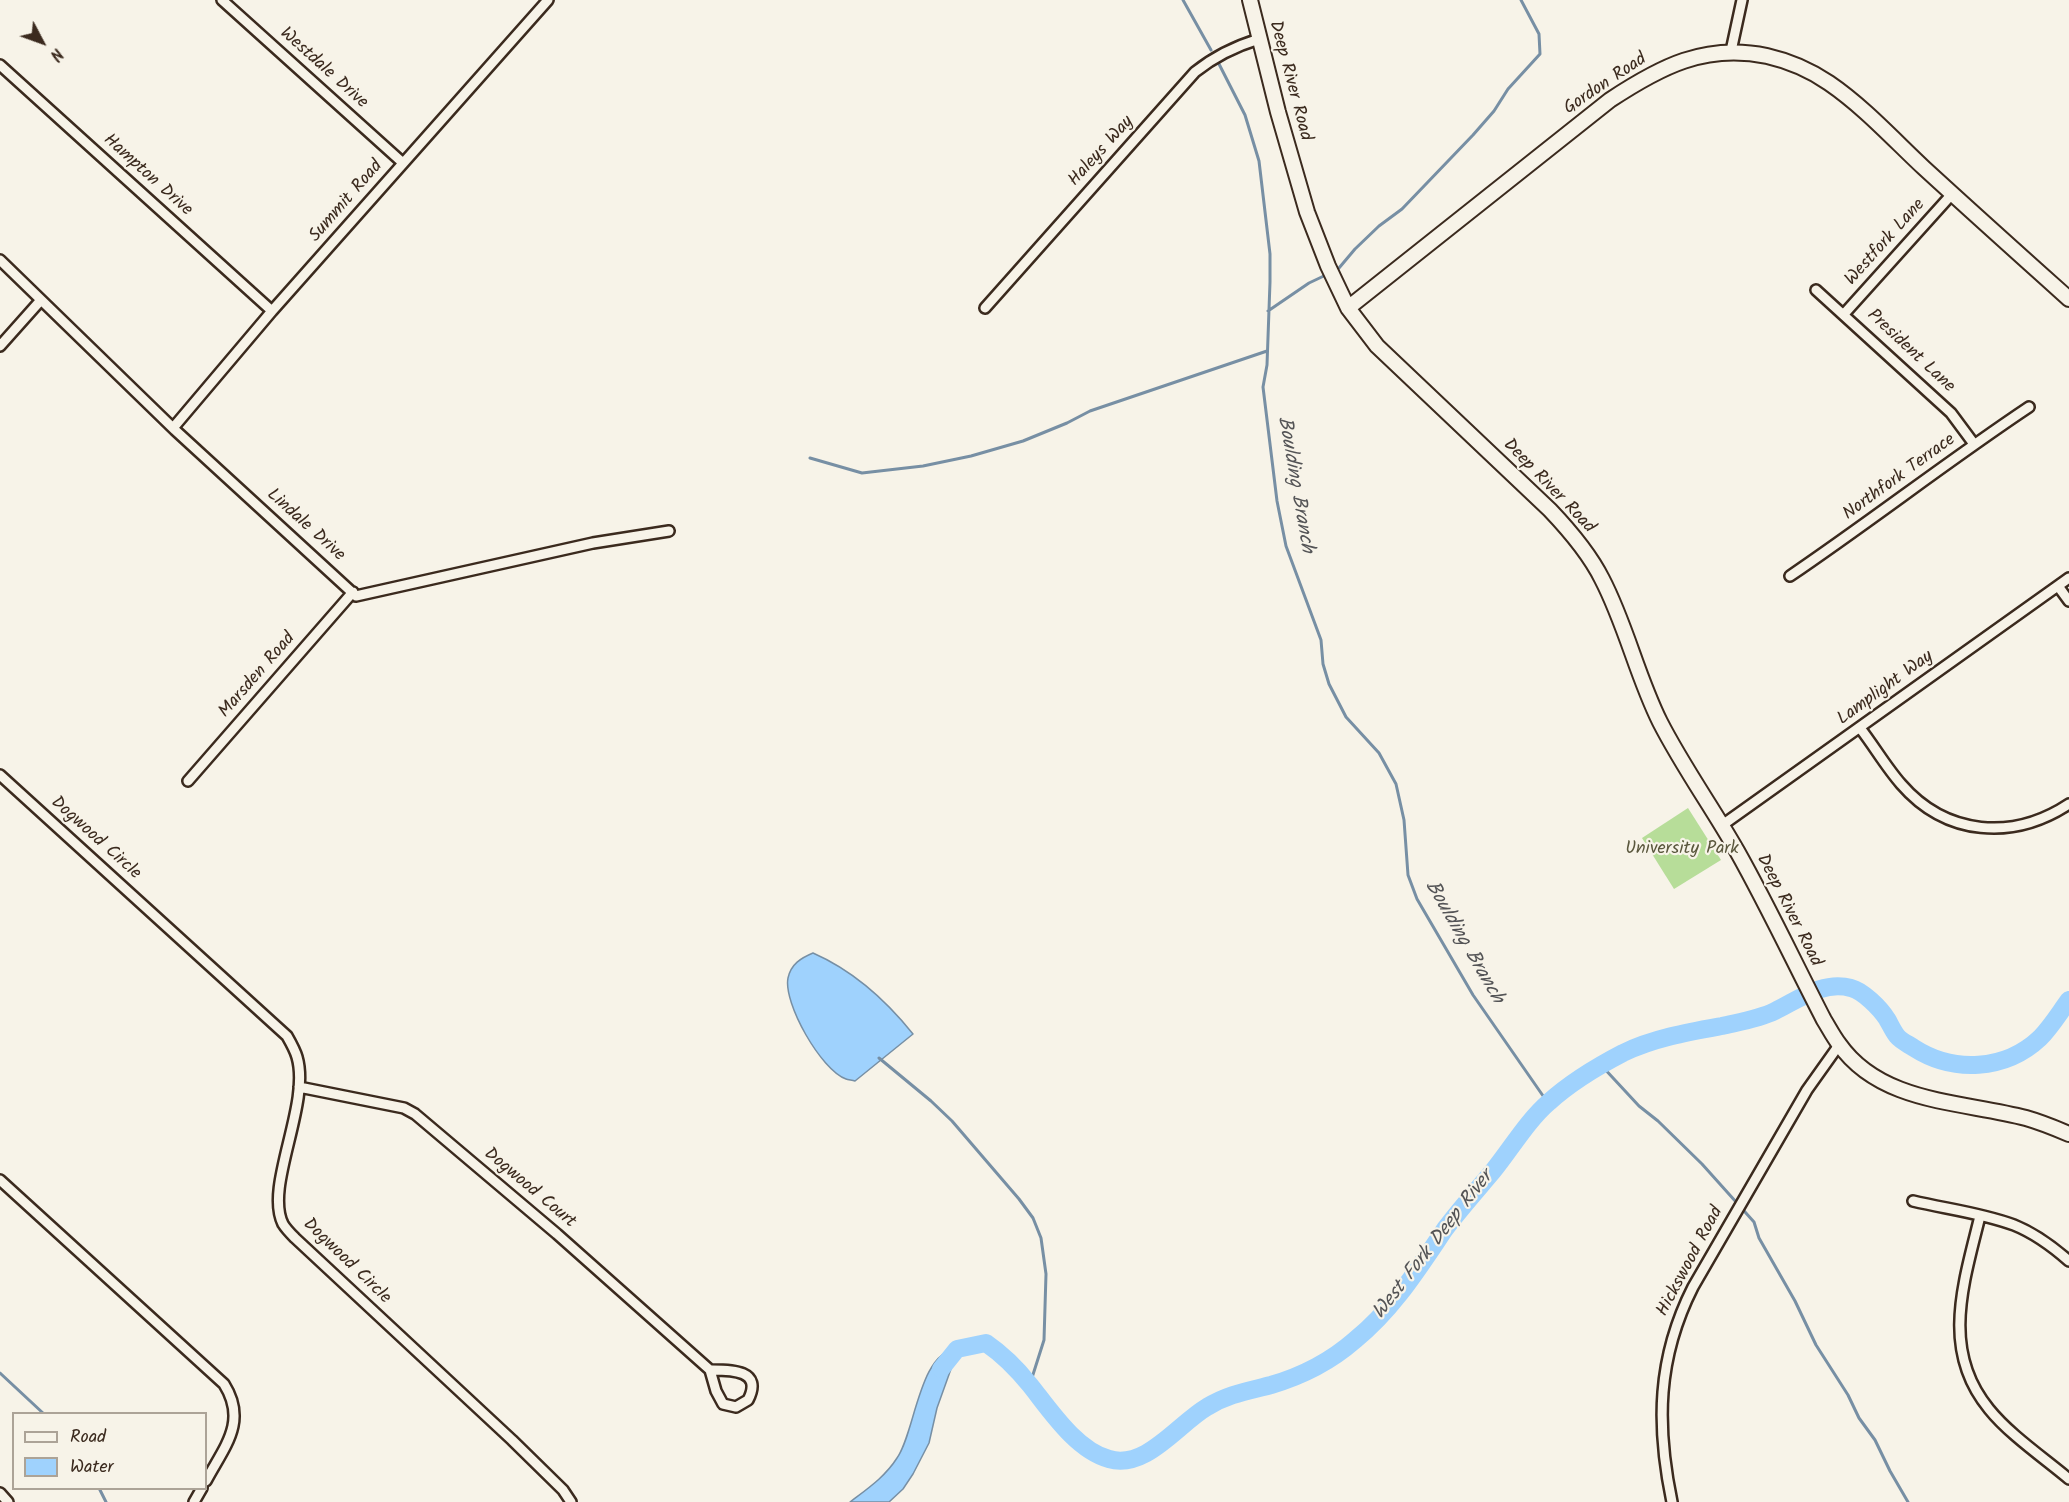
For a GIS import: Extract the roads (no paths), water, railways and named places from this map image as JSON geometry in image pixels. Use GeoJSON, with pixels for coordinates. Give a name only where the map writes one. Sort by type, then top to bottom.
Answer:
{"type":"FeatureCollection","features":[{"type":"Feature","properties":{"kind":"street","name":"Westdale Drive"},"geometry":{"type":"LineString","coordinates":[[222,0],[403,163]]}},
{"type":"Feature","properties":{"kind":"street","name":"Summit Road"},"geometry":{"type":"LineString","coordinates":[[173,428],[272,311],[548,0]]}},
{"type":"Feature","properties":{"kind":"street","name":"Deep River Road"},"geometry":{"type":"LineString","coordinates":[[1250,0],[1298,183],[1328,266],[1348,308],[1377,346],[1550,510],[1586,552],[1602,577],[1615,606],[1659,719],[1736,850],[1839,1045],[1869,1073],[1899,1089],[1937,1101],[2027,1118],[2069,1134]]}},
{"type":"Feature","properties":{"kind":"street"},"geometry":{"type":"LineString","coordinates":[[1731,51],[1742,0]]}},
{"type":"Feature","properties":{"kind":"street","name":"Haleys Way"},"geometry":{"type":"LineString","coordinates":[[985,308],[1196,72],[1208,61],[1221,54],[1259,39]]}},
{"type":"Feature","properties":{"kind":"street","name":"Gordon Road"},"geometry":{"type":"LineString","coordinates":[[1348,308],[1587,118],[1639,81],[1673,64],[1694,57],[1731,51],[1783,60],[1827,81],[1871,118],[2069,299]]}},
{"type":"Feature","properties":{"kind":"street","name":"Hampton Drive"},"geometry":{"type":"LineString","coordinates":[[0,65],[272,311]]}},
{"type":"Feature","properties":{"kind":"street","name":"Westfork Lane"},"geometry":{"type":"LineString","coordinates":[[1844,314],[1952,194]]}},
{"type":"Feature","properties":{"kind":"street","name":"Lindale Drive"},"geometry":{"type":"LineString","coordinates":[[0,260],[173,428],[353,592]]}},
{"type":"Feature","properties":{"kind":"street","name":"President Lane"},"geometry":{"type":"LineString","coordinates":[[1816,290],[1951,413],[1974,444]]}},
{"type":"Feature","properties":{"kind":"street"},"geometry":{"type":"LineString","coordinates":[[0,346],[41,300]]}},
{"type":"Feature","properties":{"kind":"street","name":"Northfork Terrace"},"geometry":{"type":"LineString","coordinates":[[1790,576],[2029,407]]}},
{"type":"Feature","properties":{"kind":"street"},"geometry":{"type":"LineString","coordinates":[[353,592],[356,596],[593,543],[669,531]]}},
{"type":"Feature","properties":{"kind":"street","name":"Lamplight Way"},"geometry":{"type":"LineString","coordinates":[[1721,826],[2069,578]]}},
{"type":"Feature","properties":{"kind":"street"},"geometry":{"type":"LineString","coordinates":[[2058,586],[2069,601]]}},
{"type":"Feature","properties":{"kind":"street","name":"Marsden Road"},"geometry":{"type":"LineString","coordinates":[[188,781],[353,592]]}},
{"type":"Feature","properties":{"kind":"street"},"geometry":{"type":"LineString","coordinates":[[1860,728],[1902,785],[1932,811],[1949,820],[1968,826],[2002,829],[2055,814],[2069,804]]}},
{"type":"Feature","properties":{"kind":"street","name":"Dogwood Circle"},"geometry":{"type":"LineString","coordinates":[[0,775],[287,1036],[297,1057],[299,1101],[280,1189],[279,1212],[284,1225],[295,1238],[512,1440],[563,1490],[571,1502]]}},
{"type":"Feature","properties":{"kind":"street","name":"Hickswood Road"},"geometry":{"type":"LineString","coordinates":[[1672,1502],[1664,1449],[1662,1396],[1666,1360],[1674,1332],[1693,1287],[1807,1090],[1839,1045]]}},
{"type":"Feature","properties":{"kind":"street","name":"Dogwood Court"},"geometry":{"type":"LineString","coordinates":[[299,1088],[404,1108],[415,1114],[710,1370],[716,1391],[723,1404],[736,1407],[748,1400],[752,1387],[750,1380],[744,1374],[730,1369],[710,1370]]}},
{"type":"Feature","properties":{"kind":"street"},"geometry":{"type":"LineString","coordinates":[[0,1180],[224,1384],[233,1401],[234,1428],[207,1479]]}},
{"type":"Feature","properties":{"kind":"street"},"geometry":{"type":"LineString","coordinates":[[1914,1202],[2014,1226],[2039,1238],[2069,1261]]}},
{"type":"Feature","properties":{"kind":"street"},"geometry":{"type":"LineString","coordinates":[[1980,1216],[1959,1319],[1961,1352],[1968,1373],[1990,1410],[2069,1479]]}},
{"type":"Feature","properties":{"kind":"street"},"geometry":{"type":"LineString","coordinates":[[0,1493],[8,1502]]}},
{"type":"Feature","properties":{"kind":"water"},"geometry":{"type":"Polygon","coordinates":[[[813,953],[842,968],[868,987],[913,1034],[855,1081],[836,1073],[815,1050],[791,1003],[788,989],[789,973],[797,962],[813,953]]]}},
{"type":"Feature","properties":{"kind":"water"},"geometry":{"type":"Polygon","coordinates":[[[957,1349],[937,1408],[929,1443],[903,1489],[889,1502],[850,1502],[881,1477],[897,1458],[909,1431],[926,1378],[934,1363],[944,1353],[957,1349]]]}},
{"type":"Feature","properties":{"kind":"waterway"},"geometry":{"type":"LineString","coordinates":[[1183,0],[1211,50]]}},
{"type":"Feature","properties":{"kind":"waterway","name":"Boulding Branch"},"geometry":{"type":"LineString","coordinates":[[1334,271],[1379,226],[1402,209],[1473,135],[1494,111],[1508,89],[1540,54],[1539,34],[1521,0]]}},
{"type":"Feature","properties":{"kind":"waterway","name":"Boulding Branch"},"geometry":{"type":"LineString","coordinates":[[1219,64],[1245,115],[1259,161],[1270,254],[1267,365],[1263,387],[1277,501],[1286,546],[1321,640],[1323,664],[1329,684],[1346,717],[1379,753],[1396,784],[1404,820],[1408,875],[1417,899],[1473,995],[1548,1103]]}},
{"type":"Feature","properties":{"kind":"waterway","name":"Boulding Branch"},"geometry":{"type":"LineString","coordinates":[[1268,311],[1309,283],[1328,274]]}},
{"type":"Feature","properties":{"kind":"waterway"},"geometry":{"type":"LineString","coordinates":[[810,458],[862,473],[923,466],[971,456],[1023,441],[1090,411],[1267,351]]}},
{"type":"Feature","properties":{"kind":"waterway","name":"West Fork Deep River"},"geometry":{"type":"LineString","coordinates":[[941,1369],[957,1349],[986,1343],[1015,1368],[1055,1417],[1086,1447],[1109,1459],[1123,1461],[1136,1458],[1161,1444],[1207,1407],[1238,1393],[1271,1385],[1305,1372],[1336,1355],[1355,1340],[1393,1302],[1451,1222],[1526,1126],[1557,1095],[1594,1069],[1623,1053],[1672,1036],[1756,1018],[1811,992],[1841,986],[1851,988],[1866,996],[1884,1015],[1899,1038],[1914,1048],[1945,1062],[1978,1065],[2011,1057],[2026,1049],[2044,1034],[2069,1000]]}},
{"type":"Feature","properties":{"kind":"waterway"},"geometry":{"type":"LineString","coordinates":[[879,1058],[952,1121],[1033,1218],[1041,1238],[1046,1274],[1044,1340],[1030,1384]]}},
{"type":"Feature","properties":{"kind":"waterway"},"geometry":{"type":"LineString","coordinates":[[1601,1065],[1639,1106],[1658,1121],[1702,1164],[1754,1222],[1759,1238],[1795,1301],[1816,1345],[1848,1395],[1859,1418],[1875,1440],[1908,1502]]}},
{"type":"Feature","properties":{"kind":"waterway"},"geometry":{"type":"LineString","coordinates":[[0,1373],[42,1412]]}},
{"type":"Feature","properties":{"kind":"waterway"},"geometry":{"type":"LineString","coordinates":[[100,1490],[106,1502]]}},
{"type":"Feature","properties":{"kind":"park label","name":"University Park"},"geometry":{"type":"Point","coordinates":[1682,850]}}]}
